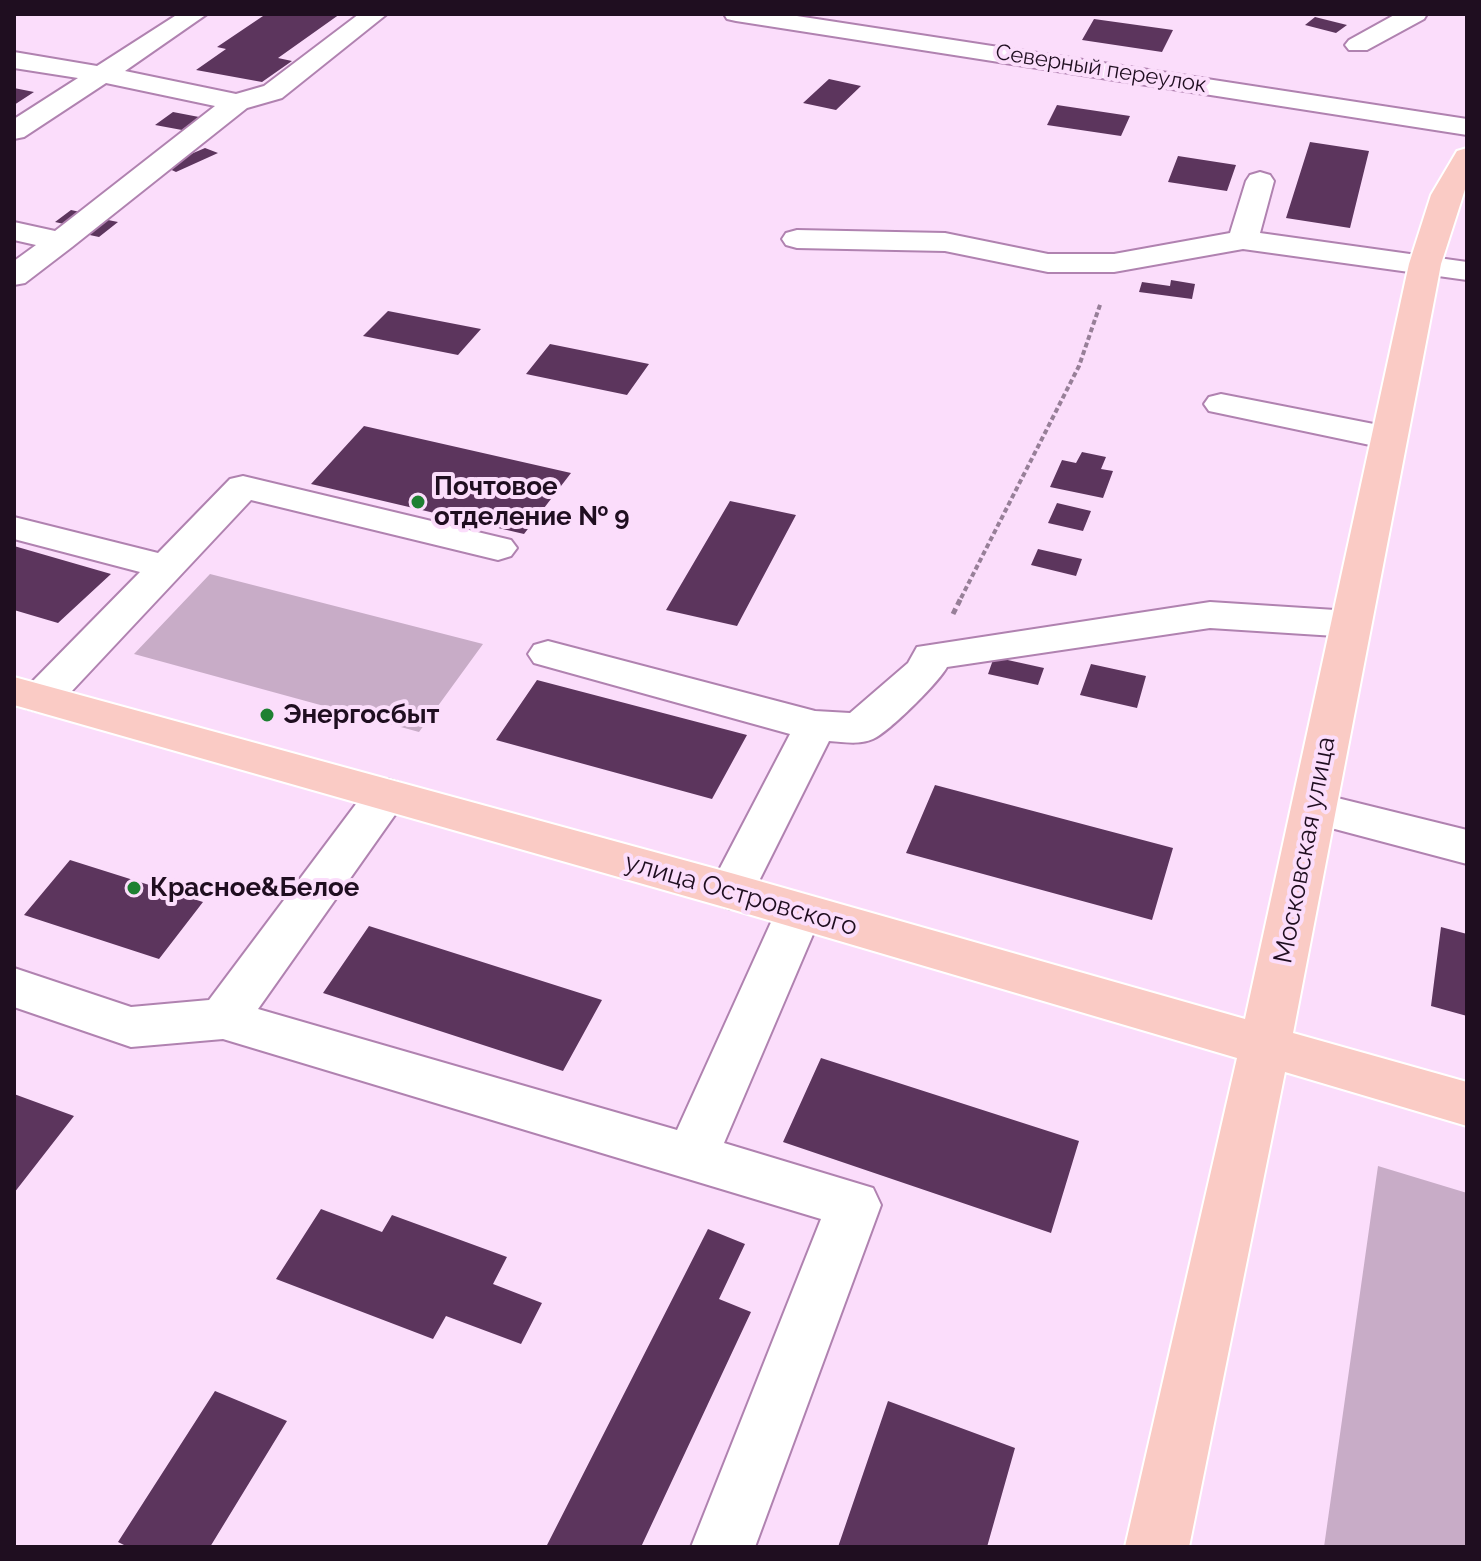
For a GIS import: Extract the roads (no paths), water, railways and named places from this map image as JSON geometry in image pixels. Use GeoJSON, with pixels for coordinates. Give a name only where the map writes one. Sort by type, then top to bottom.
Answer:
{"type":"FeatureCollection","features":[{"type":"Feature","properties":{"kind":"main road","name":"Московская улица"},"geometry":{"type":"LineString","coordinates":[[1157,1547],[1265,1045],[1425,264],[1446,195],[1467,157]]}},
{"type":"Feature","properties":{"kind":"main road","name":"улица Островского"},"geometry":{"type":"LineString","coordinates":[[27,695],[731,891],[1467,1104]]}},
{"type":"Feature","properties":{"kind":"street"},"geometry":{"type":"LineString","coordinates":[[14,131],[195,14]]}},
{"type":"Feature","properties":{"kind":"street"},"geometry":{"type":"LineString","coordinates":[[14,276],[237,102],[273,92],[375,14]]}},
{"type":"Feature","properties":{"kind":"street","name":"Северный переулок"},"geometry":{"type":"LineString","coordinates":[[736,14],[1467,127]]}},
{"type":"Feature","properties":{"kind":"street"},"geometry":{"type":"LineString","coordinates":[[1358,45],[1415,14]]}},
{"type":"Feature","properties":{"kind":"street"},"geometry":{"type":"LineString","coordinates":[[14,60],[237,102]]}},
{"type":"Feature","properties":{"kind":"street"},"geometry":{"type":"LineString","coordinates":[[1243,240],[1260,181]]}},
{"type":"Feature","properties":{"kind":"street"},"geometry":{"type":"LineString","coordinates":[[14,231],[61,241]]}},
{"type":"Feature","properties":{"kind":"street"},"geometry":{"type":"LineString","coordinates":[[797,239],[945,242],[1048,263],[1114,263],[1243,240],[1467,271]]}},
{"type":"Feature","properties":{"kind":"street"},"geometry":{"type":"LineString","coordinates":[[1221,404],[1389,438]]}},
{"type":"Feature","properties":{"kind":"street"},"geometry":{"type":"LineString","coordinates":[[27,695],[167,567],[243,487],[498,548]]}},
{"type":"Feature","properties":{"kind":"street"},"geometry":{"type":"LineString","coordinates":[[14,528],[167,567]]}},
{"type":"Feature","properties":{"kind":"street"},"geometry":{"type":"LineString","coordinates":[[548,654],[815,726],[860,728],[925,670],[931,656],[1210,615],[1351,624]]}},
{"type":"Feature","properties":{"kind":"street"},"geometry":{"type":"LineString","coordinates":[[731,891],[815,726]]}},
{"type":"Feature","properties":{"kind":"street"},"geometry":{"type":"LineString","coordinates":[[223,1019],[387,795]]}},
{"type":"Feature","properties":{"kind":"street"},"geometry":{"type":"LineString","coordinates":[[1313,808],[1467,847]]}},
{"type":"Feature","properties":{"kind":"street"},"geometry":{"type":"LineString","coordinates":[[691,1157],[799,911]]}},
{"type":"Feature","properties":{"kind":"street"},"geometry":{"type":"LineString","coordinates":[[14,987],[131,1027],[223,1019],[854,1205],[723,1547]]}},
{"type":"Feature","properties":{"kind":"place","name":"Почтовое отделение № 9"},"geometry":{"type":"Point","coordinates":[418,502]}},
{"type":"Feature","properties":{"kind":"place","name":"Энергосбыт"},"geometry":{"type":"Point","coordinates":[267,715]}},
{"type":"Feature","properties":{"kind":"place","name":"Красное&Белое"},"geometry":{"type":"Point","coordinates":[134,888]}}]}
